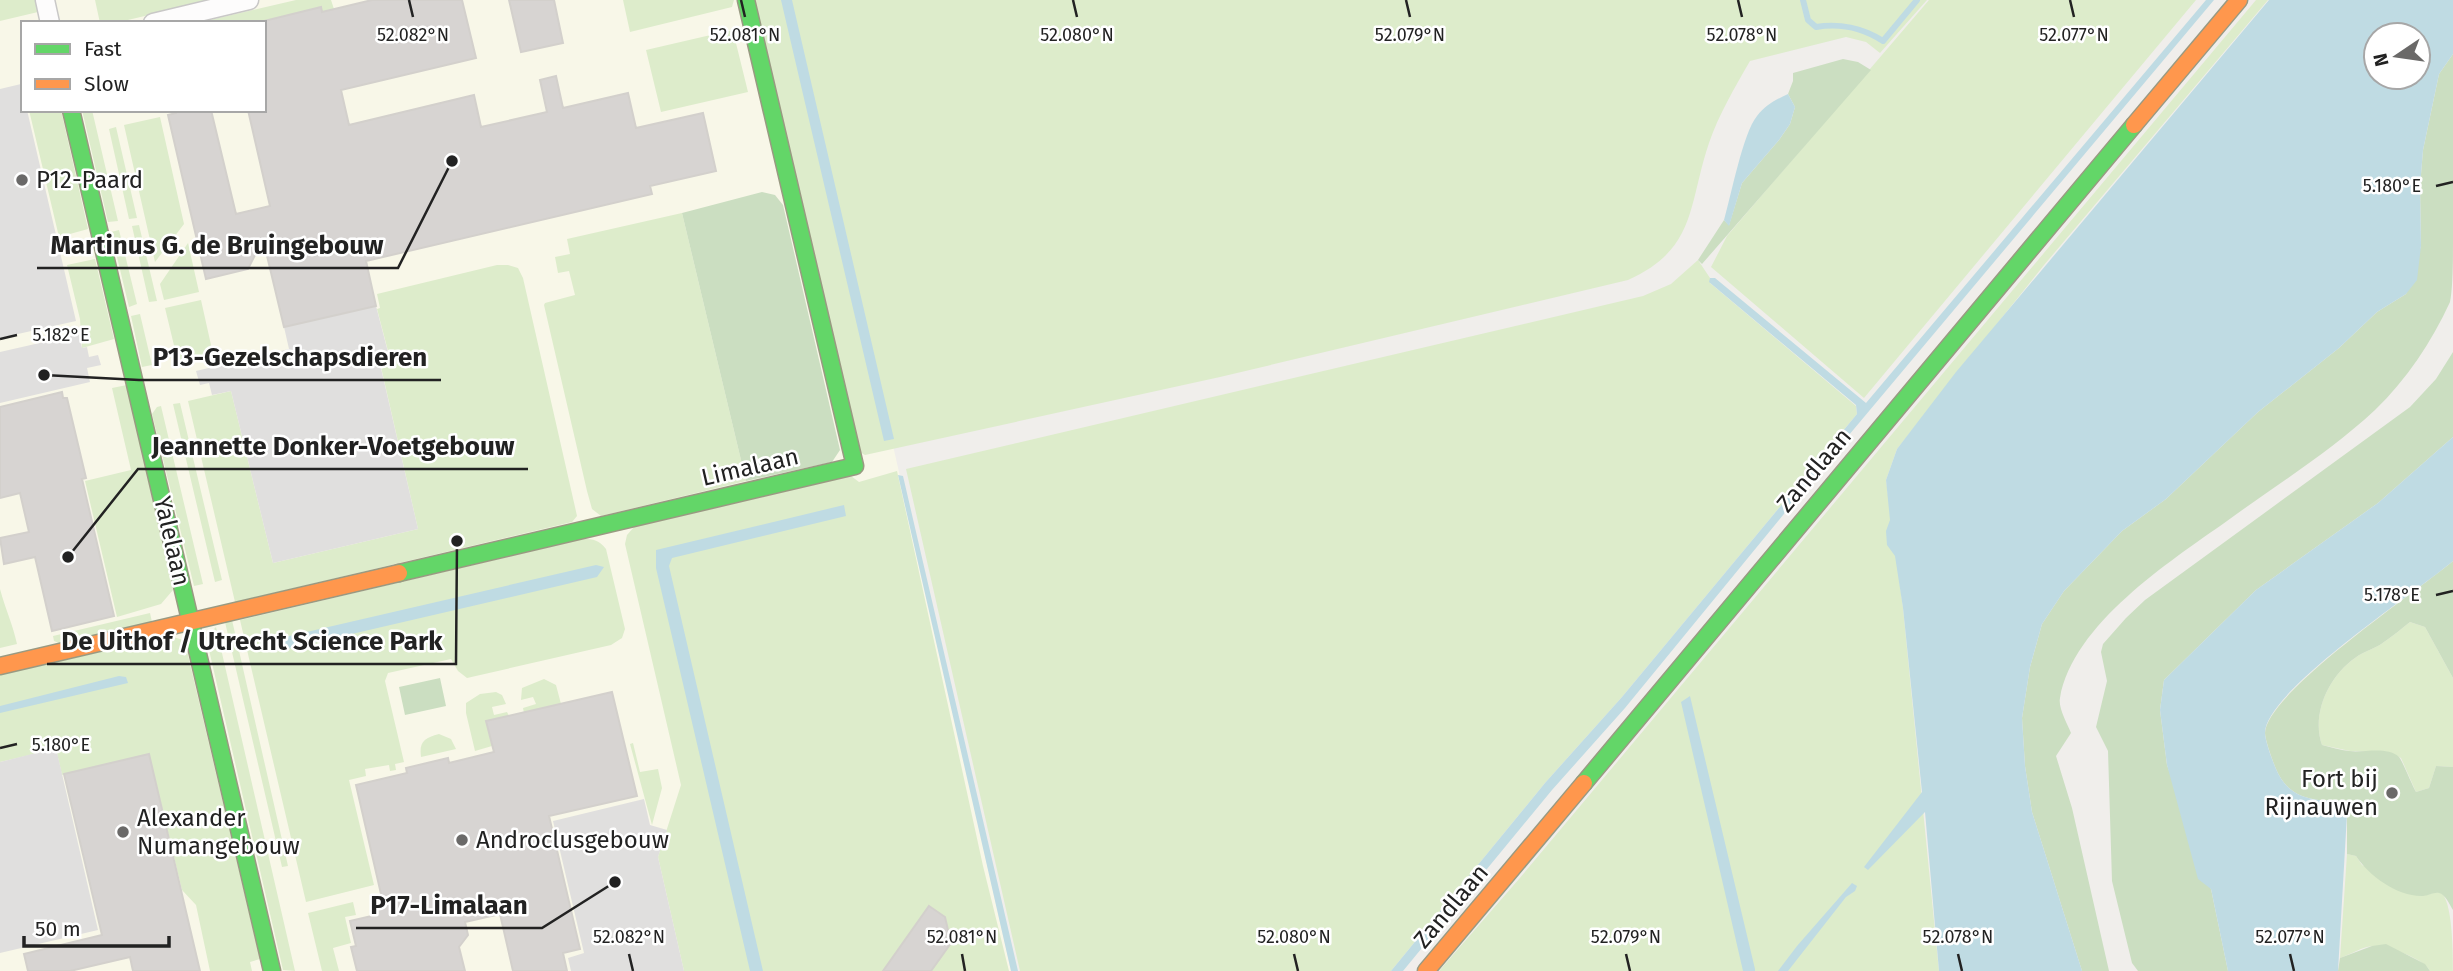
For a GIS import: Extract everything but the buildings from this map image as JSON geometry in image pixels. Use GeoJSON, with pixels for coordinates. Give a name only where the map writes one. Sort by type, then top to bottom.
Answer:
{"type":"FeatureCollection","features":[{"type":"Feature","properties":{"kind":"street"},"geometry":{"type":"LineString","coordinates":[[45,0],[50,21]]}},
{"type":"Feature","properties":{"kind":"street"},"geometry":{"type":"LineString","coordinates":[[161,21],[248,0]]}},
{"type":"Feature","properties":{"kind":"street","name":"Limalaan"},"geometry":{"type":"LineString","coordinates":[[190,622],[855,466],[746,0]]}},
{"type":"Feature","properties":{"kind":"street","name":"Zandlaan"},"geometry":{"type":"LineString","coordinates":[[1426,971],[2239,0]]}},
{"type":"Feature","properties":{"kind":"street","name":"Yalelaan"},"geometry":{"type":"LineString","coordinates":[[71,112],[272,971]]}},
{"type":"Feature","properties":{"kind":"street"},"geometry":{"type":"LineString","coordinates":[[0,666],[190,622]]}},
{"type":"Feature","properties":{"kind":"shaded area"},"geometry":{"type":"Polygon","coordinates":[[[0,0],[793,0],[1011,971],[0,971],[0,0]]]}},
{"type":"Feature","properties":{"kind":"shaded area","name":"P12-Paard"},"geometry":{"type":"Polygon","coordinates":[[[21,84],[21,112],[27,112],[76,321],[0,338],[0,89],[21,84]]]}},
{"type":"Feature","properties":{"kind":"shaded area"},"geometry":{"type":"Polygon","coordinates":[[[376,306],[388,352],[378,355],[418,529],[273,563],[231,391],[212,395],[209,383],[200,385],[196,371],[289,349],[284,327],[376,306]]]}},
{"type":"Feature","properties":{"kind":"shaded area"},"geometry":{"type":"Polygon","coordinates":[[[79,334],[82,348],[87,347],[89,357],[98,355],[101,365],[87,368],[90,382],[0,403],[0,352],[79,334]]]}},
{"type":"Feature","properties":{"kind":"shaded area"},"geometry":{"type":"Polygon","coordinates":[[[56,748],[98,930],[0,953],[0,762],[56,748]]]}},
{"type":"Feature","properties":{"kind":"shaded area"},"geometry":{"type":"Polygon","coordinates":[[[644,799],[650,825],[667,830],[658,857],[684,971],[571,971],[568,958],[584,953],[553,821],[644,799]]]}},
{"type":"Feature","properties":{"kind":"green space"},"geometry":{"type":"Polygon","coordinates":[[[0,0],[35,0],[38,12],[0,21],[0,0]]]}},
{"type":"Feature","properties":{"kind":"green space"},"geometry":{"type":"Polygon","coordinates":[[[95,0],[213,0],[124,21],[100,21],[95,0]]]}},
{"type":"Feature","properties":{"kind":"green space"},"geometry":{"type":"Polygon","coordinates":[[[296,0],[331,0],[334,9],[322,12],[320,7],[263,21],[206,21],[296,0]]]}},
{"type":"Feature","properties":{"kind":"green space"},"geometry":{"type":"Polygon","coordinates":[[[623,0],[734,0],[732,7],[630,32],[623,0]]]}},
{"type":"Feature","properties":{"kind":"green space"},"geometry":{"type":"Polygon","coordinates":[[[752,0],[1927,0],[1880,53],[1866,42],[1846,37],[1750,61],[1713,132],[1692,205],[1678,239],[1667,254],[1650,268],[1628,280],[1220,377],[865,455],[858,451],[752,0]]]}},
{"type":"Feature","properties":{"kind":"green space"},"geometry":{"type":"Polygon","coordinates":[[[1929,0],[2196,0],[1864,398],[1711,267],[1727,236],[1929,0]]]}},
{"type":"Feature","properties":{"kind":"green space"},"geometry":{"type":"Polygon","coordinates":[[[2256,0],[2268,0],[2044,265],[1897,449],[1886,480],[1903,608],[1939,971],[1439,971],[1519,879],[2256,0]]]}},
{"type":"Feature","properties":{"kind":"green space"},"geometry":{"type":"Polygon","coordinates":[[[733,31],[748,92],[661,112],[646,50],[733,31]]]}},
{"type":"Feature","properties":{"kind":"green space"},"geometry":{"type":"Polygon","coordinates":[[[2453,54],[2452,289],[2450,302],[2435,332],[2398,386],[2375,410],[2340,440],[2178,556],[2127,597],[2103,620],[2083,645],[2069,671],[2060,702],[2071,733],[2056,756],[2072,808],[2109,971],[2082,971],[2032,812],[2025,766],[2022,718],[2030,667],[2042,624],[2064,591],[2122,531],[2166,499],[2258,412],[2339,348],[2377,312],[2406,294],[2421,246],[2420,186],[2423,150],[2439,74],[2453,54]]]}},
{"type":"Feature","properties":{"kind":"green space"},"geometry":{"type":"Polygon","coordinates":[[[1843,59],[1858,62],[1871,70],[1702,264],[1698,260],[1724,220],[1729,225],[1742,183],[1790,124],[1795,107],[1788,94],[1793,73],[1843,59]]]}},
{"type":"Feature","properties":{"kind":"green space"},"geometry":{"type":"Polygon","coordinates":[[[29,112],[61,112],[88,229],[59,237],[29,112]]]}},
{"type":"Feature","properties":{"kind":"green space"},"geometry":{"type":"Polygon","coordinates":[[[82,112],[92,112],[118,221],[108,222],[82,112]]]}},
{"type":"Feature","properties":{"kind":"green space"},"geometry":{"type":"Polygon","coordinates":[[[160,117],[184,224],[155,262],[124,125],[160,117]]]}},
{"type":"Feature","properties":{"kind":"green space"},"geometry":{"type":"Polygon","coordinates":[[[116,127],[137,218],[129,219],[109,129],[116,127]]]}},
{"type":"Feature","properties":{"kind":"green space"},"geometry":{"type":"Polygon","coordinates":[[[762,192],[775,195],[783,205],[840,450],[832,462],[746,481],[682,213],[762,192]]]}},
{"type":"Feature","properties":{"kind":"green space"},"geometry":{"type":"Polygon","coordinates":[[[682,213],[746,481],[601,516],[592,509],[587,491],[544,305],[575,295],[569,271],[558,273],[555,257],[570,254],[567,239],[682,213]]]}},
{"type":"Feature","properties":{"kind":"green space"},"geometry":{"type":"Polygon","coordinates":[[[139,225],[157,301],[149,302],[132,226],[139,225]]]}},
{"type":"Feature","properties":{"kind":"green space"},"geometry":{"type":"Polygon","coordinates":[[[119,230],[137,304],[129,307],[111,232],[119,230]]]}},
{"type":"Feature","properties":{"kind":"green space"},"geometry":{"type":"Polygon","coordinates":[[[188,243],[199,292],[164,300],[160,284],[188,243]]]}},
{"type":"Feature","properties":{"kind":"green space"},"geometry":{"type":"Polygon","coordinates":[[[95,259],[114,339],[82,348],[80,319],[67,265],[95,259]]]}},
{"type":"Feature","properties":{"kind":"green space"},"geometry":{"type":"Polygon","coordinates":[[[1698,260],[1710,278],[1710,283],[1856,406],[1857,414],[1622,697],[1545,783],[1391,971],[1020,971],[906,469],[1643,296],[1671,284],[1698,260]]]}},
{"type":"Feature","properties":{"kind":"green space"},"geometry":{"type":"Polygon","coordinates":[[[497,265],[518,268],[523,278],[577,516],[572,522],[235,602],[188,401],[231,391],[273,563],[418,529],[378,354],[388,351],[377,309],[380,308],[377,294],[497,265]]]}},
{"type":"Feature","properties":{"kind":"green space"},"geometry":{"type":"Polygon","coordinates":[[[201,300],[213,354],[178,362],[165,308],[201,300]]]}},
{"type":"Feature","properties":{"kind":"green space"},"geometry":{"type":"Polygon","coordinates":[[[140,314],[152,365],[142,367],[131,316],[140,314]]]}},
{"type":"Feature","properties":{"kind":"green space"},"geometry":{"type":"Polygon","coordinates":[[[2453,352],[2453,437],[2378,503],[2256,590],[2164,680],[2160,710],[2167,765],[2211,889],[2228,971],[2138,971],[2132,963],[2112,881],[2108,751],[2096,727],[2107,681],[2101,652],[2103,644],[2145,600],[2410,407],[2436,379],[2453,352]]]}},
{"type":"Feature","properties":{"kind":"green space"},"geometry":{"type":"Polygon","coordinates":[[[127,385],[173,590],[161,604],[117,617],[85,481],[131,470],[112,388],[127,385]]]}},
{"type":"Feature","properties":{"kind":"green space"},"geometry":{"type":"Polygon","coordinates":[[[180,403],[222,580],[215,582],[173,404],[180,403]]]}},
{"type":"Feature","properties":{"kind":"green space"},"geometry":{"type":"Polygon","coordinates":[[[161,406],[203,584],[194,586],[152,414],[161,406]]]}},
{"type":"Feature","properties":{"kind":"green space"},"geometry":{"type":"Polygon","coordinates":[[[897,471],[983,866],[1009,971],[684,971],[658,857],[681,785],[625,544],[627,535],[634,527],[851,476],[859,482],[897,471]]]}},
{"type":"Feature","properties":{"kind":"green space"},"geometry":{"type":"Polygon","coordinates":[[[583,539],[596,541],[606,549],[625,629],[622,638],[611,645],[467,678],[458,671],[451,659],[388,673],[385,681],[404,762],[395,764],[396,770],[390,771],[389,765],[365,769],[366,776],[349,780],[374,885],[306,902],[240,620],[583,539]]]}},
{"type":"Feature","properties":{"kind":"green space"},"geometry":{"type":"Polygon","coordinates":[[[2453,561],[2453,678],[2425,627],[2410,622],[2381,644],[2358,656],[2337,675],[2321,709],[2319,733],[2322,745],[2349,751],[2388,752],[2399,757],[2416,792],[2429,788],[2436,766],[2453,767],[2453,910],[2439,893],[2413,895],[2394,889],[2376,878],[2356,856],[2347,854],[2347,814],[2338,801],[2301,796],[2287,786],[2276,769],[2265,733],[2272,715],[2290,693],[2316,669],[2453,561]]]}},
{"type":"Feature","properties":{"kind":"green space"},"geometry":{"type":"Polygon","coordinates":[[[0,589],[17,644],[0,648],[0,589]]]}},
{"type":"Feature","properties":{"kind":"green space"},"geometry":{"type":"Polygon","coordinates":[[[150,613],[152,622],[59,643],[54,641],[53,636],[150,613]]]}},
{"type":"Feature","properties":{"kind":"green space"},"geometry":{"type":"Polygon","coordinates":[[[232,620],[288,866],[282,867],[225,622],[232,620]]]}},
{"type":"Feature","properties":{"kind":"green space"},"geometry":{"type":"Polygon","coordinates":[[[2410,622],[2425,627],[2453,678],[2453,767],[2436,766],[2429,788],[2416,792],[2401,758],[2388,752],[2350,751],[2322,745],[2319,733],[2321,709],[2337,675],[2355,658],[2381,644],[2410,622]]]}},
{"type":"Feature","properties":{"kind":"green space"},"geometry":{"type":"Polygon","coordinates":[[[216,627],[295,971],[283,970],[206,637],[216,627]]]}},
{"type":"Feature","properties":{"kind":"green space"},"geometry":{"type":"Polygon","coordinates":[[[170,636],[183,640],[187,651],[260,959],[250,962],[252,971],[210,971],[196,905],[182,890],[149,754],[62,775],[56,749],[0,762],[0,675],[170,636]]]}},
{"type":"Feature","properties":{"kind":"green space"},"geometry":{"type":"Polygon","coordinates":[[[440,678],[446,706],[405,715],[399,687],[440,678]]]}},
{"type":"Feature","properties":{"kind":"green space"},"geometry":{"type":"Polygon","coordinates":[[[544,679],[556,685],[561,704],[524,713],[523,708],[536,704],[533,697],[521,700],[522,688],[544,679]]]}},
{"type":"Feature","properties":{"kind":"green space"},"geometry":{"type":"Polygon","coordinates":[[[496,692],[502,695],[506,704],[492,707],[494,715],[507,712],[509,716],[487,722],[492,746],[475,751],[466,703],[480,694],[496,692]]]}},
{"type":"Feature","properties":{"kind":"green space"},"geometry":{"type":"Polygon","coordinates":[[[439,734],[451,739],[456,749],[421,757],[424,741],[439,734]]]}},
{"type":"Feature","properties":{"kind":"green space"},"geometry":{"type":"Polygon","coordinates":[[[633,743],[640,772],[658,769],[662,788],[652,825],[630,744],[633,743]]]}},
{"type":"Feature","properties":{"kind":"green space"},"geometry":{"type":"Polygon","coordinates":[[[2347,854],[2356,856],[2362,865],[2422,896],[2439,892],[2444,896],[2450,914],[2453,971],[2430,971],[2413,957],[2396,950],[2373,946],[2340,958],[2347,854]]]}},
{"type":"Feature","properties":{"kind":"green space"},"geometry":{"type":"Polygon","coordinates":[[[353,902],[356,915],[345,917],[351,943],[333,948],[339,971],[322,971],[308,913],[353,902]]]}},
{"type":"Feature","properties":{"kind":"green space"},"geometry":{"type":"Polygon","coordinates":[[[2386,944],[2425,964],[2430,971],[2338,971],[2340,958],[2372,946],[2386,944]]]}},
{"type":"Feature","properties":{"kind":"water"},"geometry":{"type":"Polygon","coordinates":[[[781,0],[792,0],[894,439],[884,441],[781,0]]]}},
{"type":"Feature","properties":{"kind":"water"},"geometry":{"type":"Polygon","coordinates":[[[2206,0],[2214,0],[1833,454],[1625,708],[1552,790],[1403,971],[1391,971],[1545,783],[1622,697],[1857,414],[1856,405],[1709,282],[1710,278],[1715,278],[1866,403],[2206,0]]]}},
{"type":"Feature","properties":{"kind":"water"},"geometry":{"type":"Polygon","coordinates":[[[2269,0],[2453,0],[2453,54],[2439,74],[2423,150],[2420,186],[2421,246],[2417,280],[2406,294],[2377,312],[2339,348],[2258,412],[2166,499],[2122,531],[2064,591],[2042,624],[2030,667],[2022,718],[2025,766],[2032,812],[2082,971],[1939,971],[1925,812],[1868,870],[1864,867],[1922,792],[1903,608],[1895,556],[1887,545],[1886,531],[1890,520],[1886,480],[1897,449],[1956,372],[2269,0]]]}},
{"type":"Feature","properties":{"kind":"water"},"geometry":{"type":"Polygon","coordinates":[[[1788,94],[1795,107],[1790,124],[1742,183],[1729,226],[1724,220],[1742,150],[1752,124],[1767,106],[1788,94]]]}},
{"type":"Feature","properties":{"kind":"water"},"geometry":{"type":"Polygon","coordinates":[[[2453,437],[2453,561],[2315,668],[2289,693],[2272,715],[2265,733],[2275,766],[2287,786],[2301,796],[2338,801],[2347,814],[2338,971],[2228,971],[2211,889],[2198,879],[2167,765],[2160,710],[2164,680],[2256,590],[2378,503],[2453,437]]]}},
{"type":"Feature","properties":{"kind":"water"},"geometry":{"type":"Polygon","coordinates":[[[898,475],[903,476],[1018,971],[1011,971],[898,475]]]}},
{"type":"Feature","properties":{"kind":"water"},"geometry":{"type":"Polygon","coordinates":[[[844,505],[846,516],[672,558],[669,566],[763,971],[750,971],[656,568],[656,550],[844,505]]]}},
{"type":"Feature","properties":{"kind":"water"},"geometry":{"type":"Polygon","coordinates":[[[596,565],[604,567],[597,577],[287,649],[284,642],[285,637],[596,565]]]}},
{"type":"Feature","properties":{"kind":"water"},"geometry":{"type":"Polygon","coordinates":[[[119,676],[126,677],[128,683],[0,713],[0,706],[119,676]]]}},
{"type":"Feature","properties":{"kind":"water"},"geometry":{"type":"Polygon","coordinates":[[[1690,696],[1755,971],[1743,971],[1681,702],[1690,696]]]}},
{"type":"Feature","properties":{"kind":"water"},"geometry":{"type":"Polygon","coordinates":[[[1852,883],[1857,886],[1855,891],[1846,897],[1788,971],[1778,971],[1797,946],[1852,883]]]}},
{"type":"Feature","properties":{"kind":"waterway"},"geometry":{"type":"LineString","coordinates":[[1803,0],[1808,20],[1816,27],[1851,28],[1883,41],[1917,0]]}},
{"type":"Feature","properties":{"kind":"traffic: fast"},"geometry":{"type":"LineString","coordinates":[[399,573],[855,466],[746,0]]}},
{"type":"Feature","properties":{"kind":"traffic: fast"},"geometry":{"type":"LineString","coordinates":[[71,112],[272,971]]}},
{"type":"Feature","properties":{"kind":"traffic: fast"},"geometry":{"type":"LineString","coordinates":[[1584,783],[2134,125]]}},
{"type":"Feature","properties":{"kind":"traffic: slow"},"geometry":{"type":"LineString","coordinates":[[2134,125],[2239,0]]}},
{"type":"Feature","properties":{"kind":"traffic: slow"},"geometry":{"type":"LineString","coordinates":[[0,666],[399,573]]}},
{"type":"Feature","properties":{"kind":"traffic: slow"},"geometry":{"type":"LineString","coordinates":[[1426,971],[1584,783]]}},
{"type":"Feature","properties":{"kind":"place","name":"Martinus G. de Bruingebouw"},"geometry":{"type":"Point","coordinates":[452,161]}},
{"type":"Feature","properties":{"kind":"place","name":"P12-Paard"},"geometry":{"type":"Point","coordinates":[22,180]}},
{"type":"Feature","properties":{"kind":"place","name":"P13-Gezelschapsdieren"},"geometry":{"type":"Point","coordinates":[44,375]}},
{"type":"Feature","properties":{"kind":"place","name":"De Uithof / Utrecht Science Park"},"geometry":{"type":"Point","coordinates":[457,541]}},
{"type":"Feature","properties":{"kind":"place","name":"Jeannette Donker-Voetgebouw"},"geometry":{"type":"Point","coordinates":[68,557]}},
{"type":"Feature","properties":{"kind":"place","name":"Fort bij Rijnauwen"},"geometry":{"type":"Point","coordinates":[2392,793]}},
{"type":"Feature","properties":{"kind":"place","name":"Alexander Numangebouw"},"geometry":{"type":"Point","coordinates":[123,832]}},
{"type":"Feature","properties":{"kind":"place","name":"Androclusgebouw"},"geometry":{"type":"Point","coordinates":[462,840]}},
{"type":"Feature","properties":{"kind":"place","name":"P17-Limalaan"},"geometry":{"type":"Point","coordinates":[615,882]}}]}
